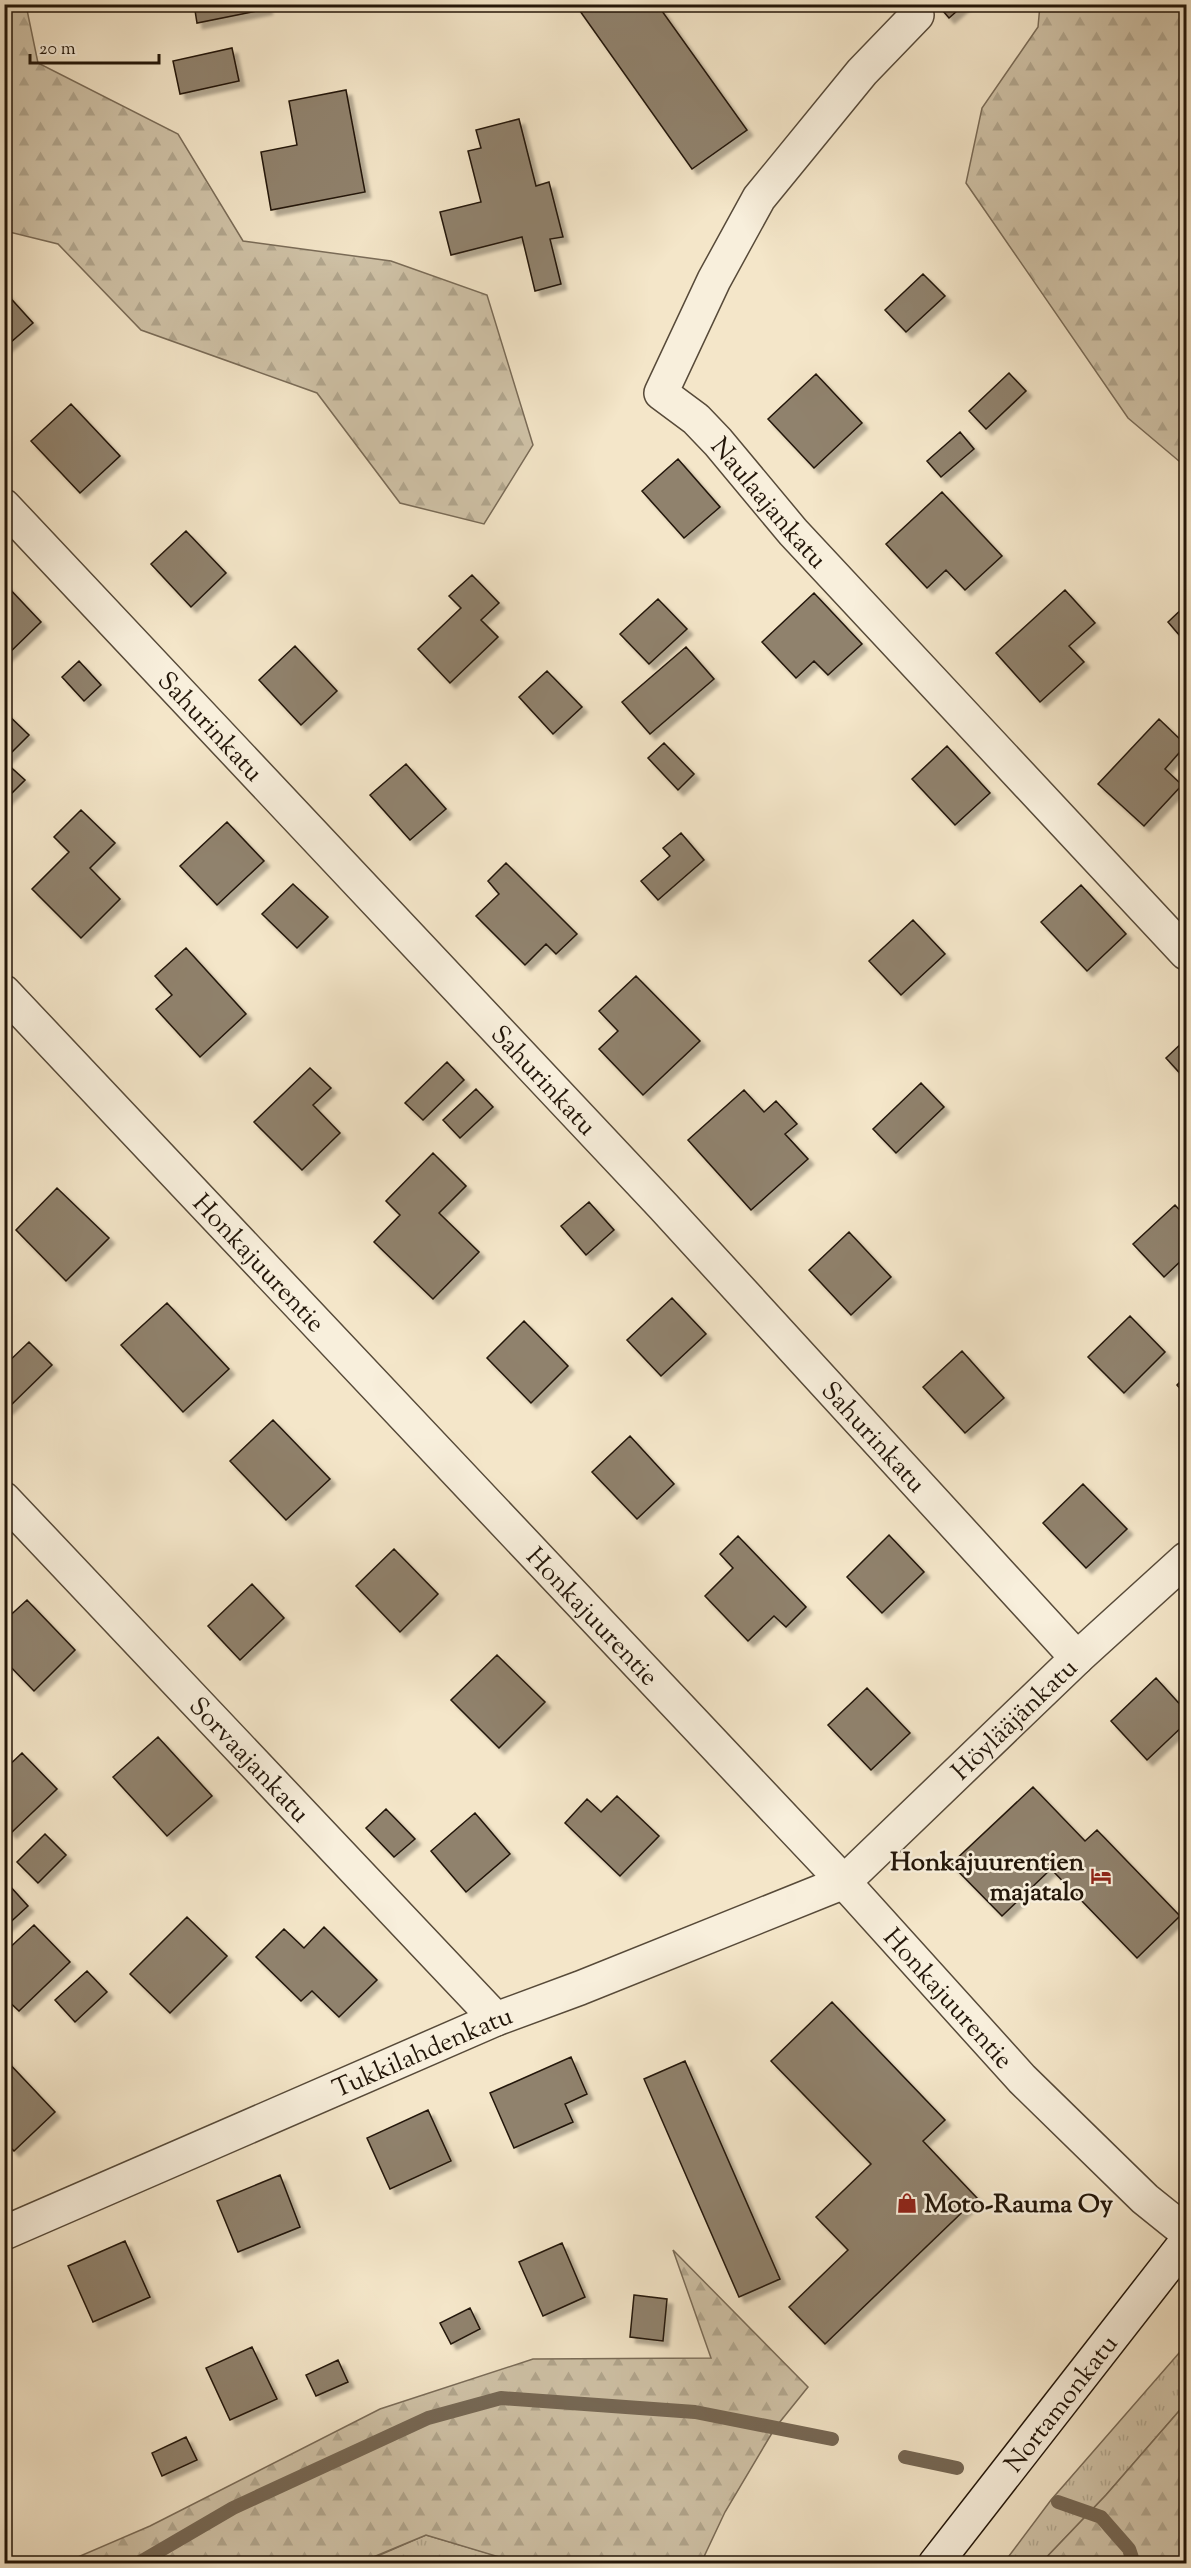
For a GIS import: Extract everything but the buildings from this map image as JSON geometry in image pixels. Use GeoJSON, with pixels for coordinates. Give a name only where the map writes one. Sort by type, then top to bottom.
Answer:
{"type":"FeatureCollection","features":[{"type":"Feature","properties":{"kind":"street","name":"Naulaajankatu"},"geometry":{"type":"LineString","coordinates":[[917,15],[862,72],[759,198],[714,280],[661,393],[696,419],[718,442],[801,540],[1186,953]]}},
{"type":"Feature","properties":{"kind":"street","name":"Sahurinkatu"},"geometry":{"type":"LineString","coordinates":[[4,506],[663,1206],[1077,1658]]}},
{"type":"Feature","properties":{"kind":"street","name":"Honkajuurentie"},"geometry":{"type":"LineString","coordinates":[[4,992],[844,1882],[1022,2079],[1145,2199],[1186,2232]]}},
{"type":"Feature","properties":{"kind":"street","name":"Sorvaajankatu"},"geometry":{"type":"LineString","coordinates":[[4,1499],[496,2019]]}},
{"type":"Feature","properties":{"kind":"street","name":"Höylääjänkatu"},"geometry":{"type":"LineString","coordinates":[[844,1882],[1077,1658],[1186,1559]]}},
{"type":"Feature","properties":{"kind":"street","name":"Tukkilahdenkatu"},"geometry":{"type":"LineString","coordinates":[[4,2233],[496,2019],[580,1988],[844,1882]]}},
{"type":"Feature","properties":{"kind":"street","name":"Nortamonkatu"},"geometry":{"type":"LineString","coordinates":[[935,2564],[1186,2242]]}},
{"type":"Feature","properties":{"kind":"green space"},"geometry":{"type":"Polygon","coordinates":[[[5,4],[26,5],[38,63],[178,134],[243,241],[391,261],[487,295],[533,445],[484,524],[400,503],[317,393],[141,330],[58,244],[5,231],[5,4]]]}},
{"type":"Feature","properties":{"kind":"green space"},"geometry":{"type":"Polygon","coordinates":[[[1040,5],[1186,5],[1186,467],[1128,418],[966,183],[982,108],[1038,27],[1040,5]]]}},
{"type":"Feature","properties":{"kind":"green space"},"geometry":{"type":"Polygon","coordinates":[[[673,2250],[808,2387],[775,2428],[725,2512],[701,2563],[519,2563],[426,2535],[359,2563],[64,2563],[150,2526],[380,2409],[533,2359],[711,2358],[673,2250]]]}},
{"type":"Feature","properties":{"kind":"green space"},"geometry":{"type":"Polygon","coordinates":[[[1186,2345],[1186,2403],[1106,2495],[1041,2563],[1003,2564],[1051,2500],[1186,2345]]]}},
{"type":"Feature","properties":{"kind":"green space"},"geometry":{"type":"Polygon","coordinates":[[[1186,2403],[1186,2563],[1041,2563],[1106,2495],[1186,2403]]]}},
{"type":"Feature","properties":{"kind":"green space"},"geometry":{"type":"Polygon","coordinates":[[[426,2535],[518,2562],[519,2563],[359,2564],[426,2535]]]}},
{"type":"Feature","properties":{"kind":"waterway"},"geometry":{"type":"LineString","coordinates":[[137,2564],[233,2508],[428,2418],[501,2398],[695,2412],[832,2439]]}},
{"type":"Feature","properties":{"kind":"waterway"},"geometry":{"type":"LineString","coordinates":[[905,2457],[957,2468]]}},
{"type":"Feature","properties":{"kind":"waterway"},"geometry":{"type":"LineString","coordinates":[[1058,2502],[1101,2517],[1129,2549],[1134,2564]]}},
{"type":"Feature","properties":{"kind":"place","name":"Honkajuurentien majatalo"},"geometry":{"type":"Point","coordinates":[1101,1876]}},
{"type":"Feature","properties":{"kind":"place","name":"Moto-Rauma Oy"},"geometry":{"type":"Point","coordinates":[907,2203]}}]}
